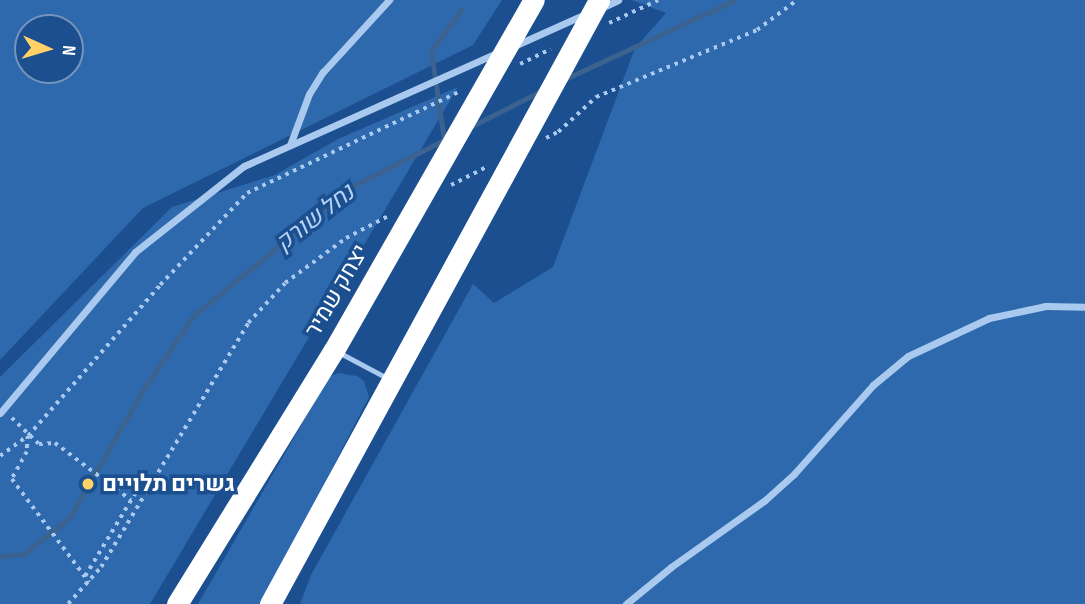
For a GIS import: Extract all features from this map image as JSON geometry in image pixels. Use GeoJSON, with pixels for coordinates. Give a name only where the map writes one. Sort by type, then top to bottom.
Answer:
{"type":"FeatureCollection","features":[{"type":"Feature","properties":{"kind":"highway","name":"יצחק שמיר"},"geometry":{"type":"LineString","coordinates":[[177,604],[334,350],[534,0]]}},
{"type":"Feature","properties":{"kind":"highway"},"geometry":{"type":"LineString","coordinates":[[270,604],[599,0]]}},
{"type":"Feature","properties":{"kind":"street"},"geometry":{"type":"LineString","coordinates":[[290,145],[309,93],[323,72],[388,0]]}},
{"type":"Feature","properties":{"kind":"street"},"geometry":{"type":"LineString","coordinates":[[2,411],[135,253],[244,166],[618,0]]}},
{"type":"Feature","properties":{"kind":"street"},"geometry":{"type":"LineString","coordinates":[[626,604],[784,483],[873,385],[908,356],[989,318],[1046,306],[1085,307]]}},
{"type":"Feature","properties":{"kind":"lane"},"geometry":{"type":"LineString","coordinates":[[334,350],[391,380]]}},
{"type":"Feature","properties":{"kind":"path"},"geometry":{"type":"LineString","coordinates":[[596,28],[657,0]]}},
{"type":"Feature","properties":{"kind":"path"},"geometry":{"type":"LineString","coordinates":[[511,68],[560,45]]}},
{"type":"Feature","properties":{"kind":"path"},"geometry":{"type":"LineString","coordinates":[[0,456],[28,436],[160,285],[247,193],[462,90]]}},
{"type":"Feature","properties":{"kind":"path"},"geometry":{"type":"LineString","coordinates":[[2,411],[39,444],[55,443],[131,500]]}},
{"type":"Feature","properties":{"kind":"path"},"geometry":{"type":"LineString","coordinates":[[28,436],[27,452],[12,479],[89,582]]}},
{"type":"Feature","properties":{"kind":"path"},"geometry":{"type":"LineString","coordinates":[[85,576],[145,477],[152,482]]}},
{"type":"Feature","properties":{"kind":"shaded area"},"geometry":{"type":"Polygon","coordinates":[[[0,0],[502,0],[473,45],[143,208],[0,360],[0,0]]]}},
{"type":"Feature","properties":{"kind":"shaded area"},"geometry":{"type":"Polygon","coordinates":[[[631,0],[1085,0],[1085,604],[300,604],[311,575],[473,284],[494,303],[553,267],[635,48],[666,13],[631,0]]]}},
{"type":"Feature","properties":{"kind":"shaded area"},"geometry":{"type":"Polygon","coordinates":[[[458,87],[150,604],[0,604],[0,377],[172,207],[275,175],[338,139],[458,87]]]}},
{"type":"Feature","properties":{"kind":"shaded area"},"geometry":{"type":"Polygon","coordinates":[[[338,373],[357,376],[364,381],[369,397],[262,604],[198,604],[329,377],[338,373]]]}},
{"type":"Feature","properties":{"kind":"waterway","name":"נחל שורק"},"geometry":{"type":"LineString","coordinates":[[565,79],[735,0]]}},
{"type":"Feature","properties":{"kind":"waterway"},"geometry":{"type":"LineString","coordinates":[[444,140],[431,51],[461,10]]}},
{"type":"Feature","properties":{"kind":"waterway","name":"נחל שורק"},"geometry":{"type":"LineString","coordinates":[[468,128],[541,91]]}},
{"type":"Feature","properties":{"kind":"waterway","name":"נחל שורק"},"geometry":{"type":"LineString","coordinates":[[0,556],[24,554],[70,517],[141,393],[194,315],[353,186],[444,140]]}},
{"type":"Feature","properties":{"kind":"place","name":"גשרים תלויים"},"geometry":{"type":"Point","coordinates":[88,484]}}]}
